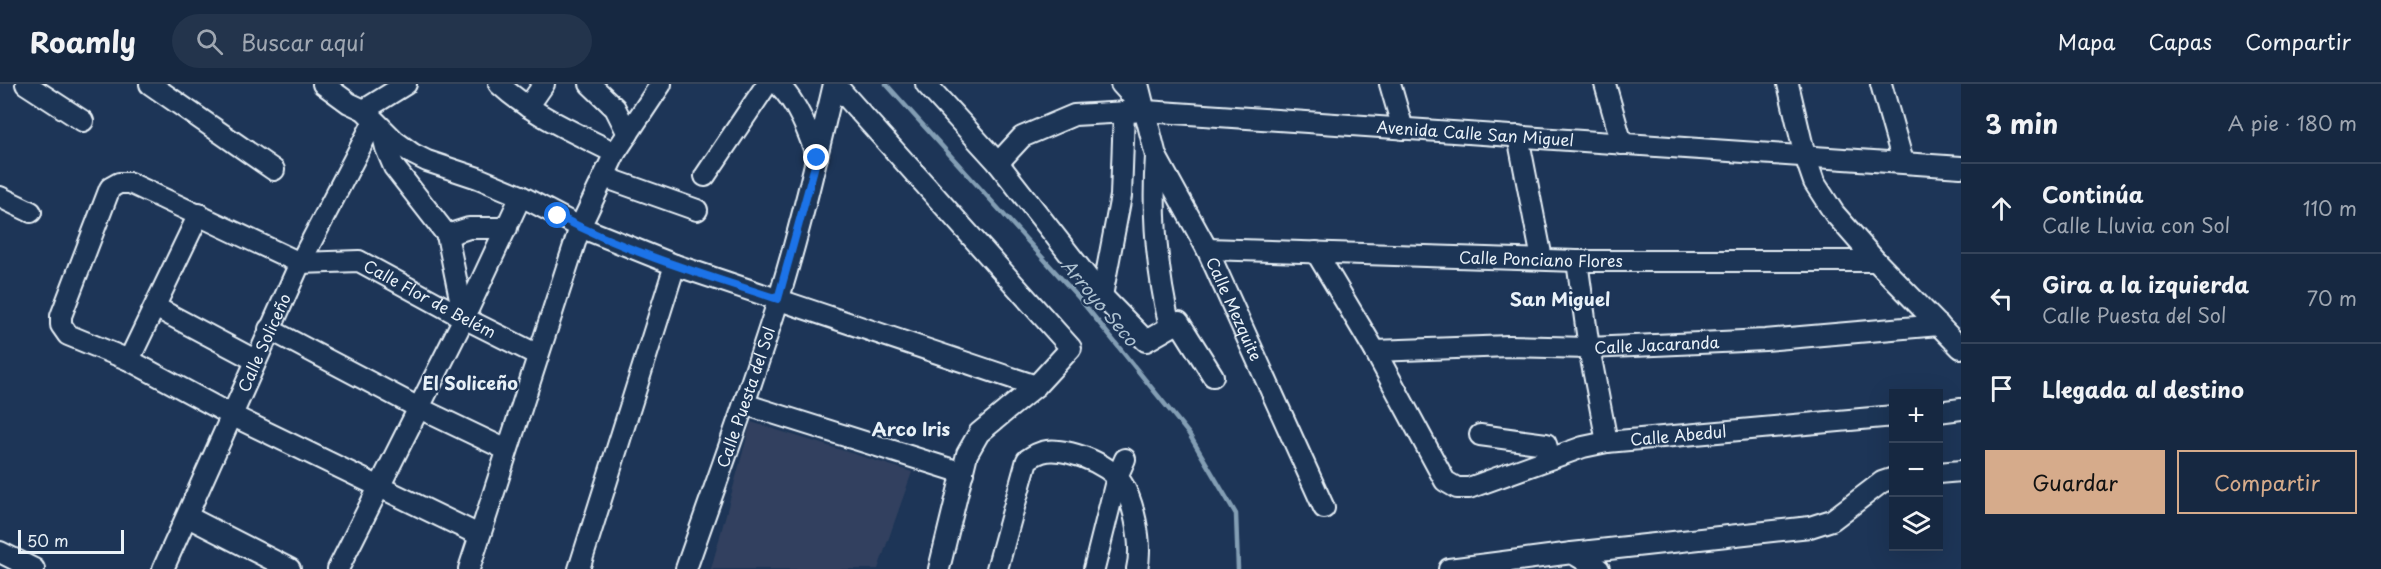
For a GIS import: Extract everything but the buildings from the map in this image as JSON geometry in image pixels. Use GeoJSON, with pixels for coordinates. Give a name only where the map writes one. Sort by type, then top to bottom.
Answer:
{"type":"FeatureCollection","features":[{"type":"Feature","properties":{"kind":"street"},"geometry":{"type":"LineString","coordinates":[[26,84],[83,121]]}},
{"type":"Feature","properties":{"kind":"street"},"geometry":{"type":"LineString","coordinates":[[150,84],[274,170]]}},
{"type":"Feature","properties":{"kind":"street"},"geometry":{"type":"LineString","coordinates":[[323,84],[362,109],[395,141],[427,161],[478,178],[521,196],[579,227],[675,265],[1036,386]]}},
{"type":"Feature","properties":{"kind":"street"},"geometry":{"type":"LineString","coordinates":[[362,109],[406,84]]}},
{"type":"Feature","properties":{"kind":"street"},"geometry":{"type":"LineString","coordinates":[[499,84],[528,107],[615,153]]}},
{"type":"Feature","properties":{"kind":"street"},"geometry":{"type":"LineString","coordinates":[[528,107],[544,84]]}},
{"type":"Feature","properties":{"kind":"street"},"geometry":{"type":"LineString","coordinates":[[590,84],[615,108],[628,134]]}},
{"type":"Feature","properties":{"kind":"street"},"geometry":{"type":"LineString","coordinates":[[469,569],[579,227],[615,153],[661,84]]}},
{"type":"Feature","properties":{"kind":"street"},"geometry":{"type":"LineString","coordinates":[[705,176],[766,84]]}},
{"type":"Feature","properties":{"kind":"street"},"geometry":{"type":"LineString","coordinates":[[778,84],[792,102],[806,127],[817,158]]}},
{"type":"Feature","properties":{"kind":"street"},"geometry":{"type":"LineString","coordinates":[[835,84],[1071,348],[1036,386],[979,433],[968,454],[939,569]]}},
{"type":"Feature","properties":{"kind":"street","name":"Calle Puesta del Sol"},"geometry":{"type":"LineString","coordinates":[[686,569],[778,299],[835,84]]}},
{"type":"Feature","properties":{"kind":"street"},"geometry":{"type":"LineString","coordinates":[[926,84],[998,163],[1102,296],[1146,340],[1174,325]]}},
{"type":"Feature","properties":{"kind":"street"},"geometry":{"type":"LineString","coordinates":[[1121,84],[1146,111]]}},
{"type":"Feature","properties":{"kind":"street","name":"Calle Mezquite"},"geometry":{"type":"LineString","coordinates":[[1137,84],[1146,111],[1156,156],[1207,249],[1324,508]]}},
{"type":"Feature","properties":{"kind":"street"},"geometry":{"type":"LineString","coordinates":[[1390,84],[1403,129]]}},
{"type":"Feature","properties":{"kind":"street"},"geometry":{"type":"LineString","coordinates":[[1605,84],[1622,144]]}},
{"type":"Feature","properties":{"kind":"street"},"geometry":{"type":"LineString","coordinates":[[1788,84],[1805,156],[1814,182],[1834,213],[1876,261],[1961,348]]}},
{"type":"Feature","properties":{"kind":"street"},"geometry":{"type":"LineString","coordinates":[[1881,84],[1903,162]]}},
{"type":"Feature","properties":{"kind":"street"},"geometry":{"type":"LineString","coordinates":[[362,109],[386,148],[394,166],[447,235],[464,318]]}},
{"type":"Feature","properties":{"kind":"street","name":"Calle Soliceño"},"geometry":{"type":"LineString","coordinates":[[163,569],[300,263],[362,109]]}},
{"type":"Feature","properties":{"kind":"street","name":"Avenida Calle San Miguel"},"geometry":{"type":"LineString","coordinates":[[998,163],[1022,137],[1074,115],[1146,111],[1961,167]]}},
{"type":"Feature","properties":{"kind":"street"},"geometry":{"type":"LineString","coordinates":[[1102,296],[1121,196],[1124,112]]}},
{"type":"Feature","properties":{"kind":"street"},"geometry":{"type":"LineString","coordinates":[[1518,136],[1542,259]]}},
{"type":"Feature","properties":{"kind":"street"},"geometry":{"type":"LineString","coordinates":[[1156,156],[1154,192],[1162,293],[1174,325],[1214,376]]}},
{"type":"Feature","properties":{"kind":"street"},"geometry":{"type":"LineString","coordinates":[[604,177],[697,210]]}},
{"type":"Feature","properties":{"kind":"street","name":"Calle Flor de Belém"},"geometry":{"type":"LineString","coordinates":[[129,360],[68,334],[61,325],[61,316],[110,188],[119,183],[130,183],[300,263],[358,261],[538,356]]}},
{"type":"Feature","properties":{"kind":"street"},"geometry":{"type":"LineString","coordinates":[[338,569],[464,318],[521,196]]}},
{"type":"Feature","properties":{"kind":"street"},"geometry":{"type":"LineString","coordinates":[[0,197],[31,212]]}},
{"type":"Feature","properties":{"kind":"street"},"geometry":{"type":"LineString","coordinates":[[199,214],[129,360],[231,415],[479,535]]}},
{"type":"Feature","properties":{"kind":"street"},"geometry":{"type":"LineString","coordinates":[[447,235],[469,228],[507,228]]}},
{"type":"Feature","properties":{"kind":"street","name":"Calle Ponciano Flores"},"geometry":{"type":"LineString","coordinates":[[1207,249],[1577,261],[1876,261]]}},
{"type":"Feature","properties":{"kind":"street"},"geometry":{"type":"LineString","coordinates":[[1316,252],[1375,351]]}},
{"type":"Feature","properties":{"kind":"street"},"geometry":{"type":"LineString","coordinates":[[1577,261],[1589,348],[1607,442]]}},
{"type":"Feature","properties":{"kind":"street"},"geometry":{"type":"LineString","coordinates":[[579,569],[675,265]]}},
{"type":"Feature","properties":{"kind":"street"},"geometry":{"type":"LineString","coordinates":[[154,307],[255,360]]}},
{"type":"Feature","properties":{"kind":"street","name":"Calle Jacaranda"},"geometry":{"type":"LineString","coordinates":[[1375,351],[1509,346],[1589,348],[1765,340],[1939,325]]}},
{"type":"Feature","properties":{"kind":"street"},"geometry":{"type":"LineString","coordinates":[[269,329],[419,408],[507,450]]}},
{"type":"Feature","properties":{"kind":"street","name":"Calle Abedul"},"geometry":{"type":"LineString","coordinates":[[1375,351],[1445,481],[1457,488],[1468,488],[1550,458],[1607,442],[1889,416]]}},
{"type":"Feature","properties":{"kind":"street"},"geometry":{"type":"LineString","coordinates":[[744,404],[963,473]]}},
{"type":"Feature","properties":{"kind":"street"},"geometry":{"type":"LineString","coordinates":[[1943,411],[1961,409]]}},
{"type":"Feature","properties":{"kind":"street"},"geometry":{"type":"LineString","coordinates":[[1480,435],[1546,444],[1550,458]]}},
{"type":"Feature","properties":{"kind":"street"},"geometry":{"type":"LineString","coordinates":[[997,569],[1027,460],[1037,453],[1050,449],[1080,455],[1101,466],[1121,468]]}},
{"type":"Feature","properties":{"kind":"street"},"geometry":{"type":"LineString","coordinates":[[1094,569],[1121,468]]}},
{"type":"Feature","properties":{"kind":"street"},"geometry":{"type":"LineString","coordinates":[[1121,468],[1138,533],[1137,569]]}},
{"type":"Feature","properties":{"kind":"street"},"geometry":{"type":"LineString","coordinates":[[1943,473],[1961,471]]}},
{"type":"Feature","properties":{"kind":"street"},"geometry":{"type":"LineString","coordinates":[[1462,568],[1572,553],[1810,527],[1832,520],[1882,482],[1889,479]]}},
{"type":"Feature","properties":{"kind":"street"},"geometry":{"type":"LineString","coordinates":[[188,517],[290,569]]}},
{"type":"Feature","properties":{"kind":"street"},"geometry":{"type":"LineString","coordinates":[[0,552],[34,569]]}},
{"type":"Feature","properties":{"kind":"street"},"geometry":{"type":"LineString","coordinates":[[1572,553],[1599,569]]}},
{"type":"Feature","properties":{"kind":"shaded area"},"geometry":{"type":"Polygon","coordinates":[[[751,422],[912,472],[878,569],[711,569],[751,422]]]}},
{"type":"Feature","properties":{"kind":"waterway","name":"Arroyo Seco"},"geometry":{"type":"LineString","coordinates":[[886,84],[1079,298],[1189,434],[1236,514],[1238,569]]}},
{"type":"Feature","properties":{"kind":"district","name":"San Miguel"},"geometry":{"type":"Point","coordinates":[1560,300]}},
{"type":"Feature","properties":{"kind":"district","name":"El Soliceño"},"geometry":{"type":"Point","coordinates":[470,384]}},
{"type":"Feature","properties":{"kind":"district","name":"Arco Iris"},"geometry":{"type":"Point","coordinates":[911,430]}},
{"type":"Feature","properties":{"kind":"route"},"geometry":{"type":"LineString","coordinates":[[558,216],[579,227],[675,265],[778,299],[817,158]]}}]}
